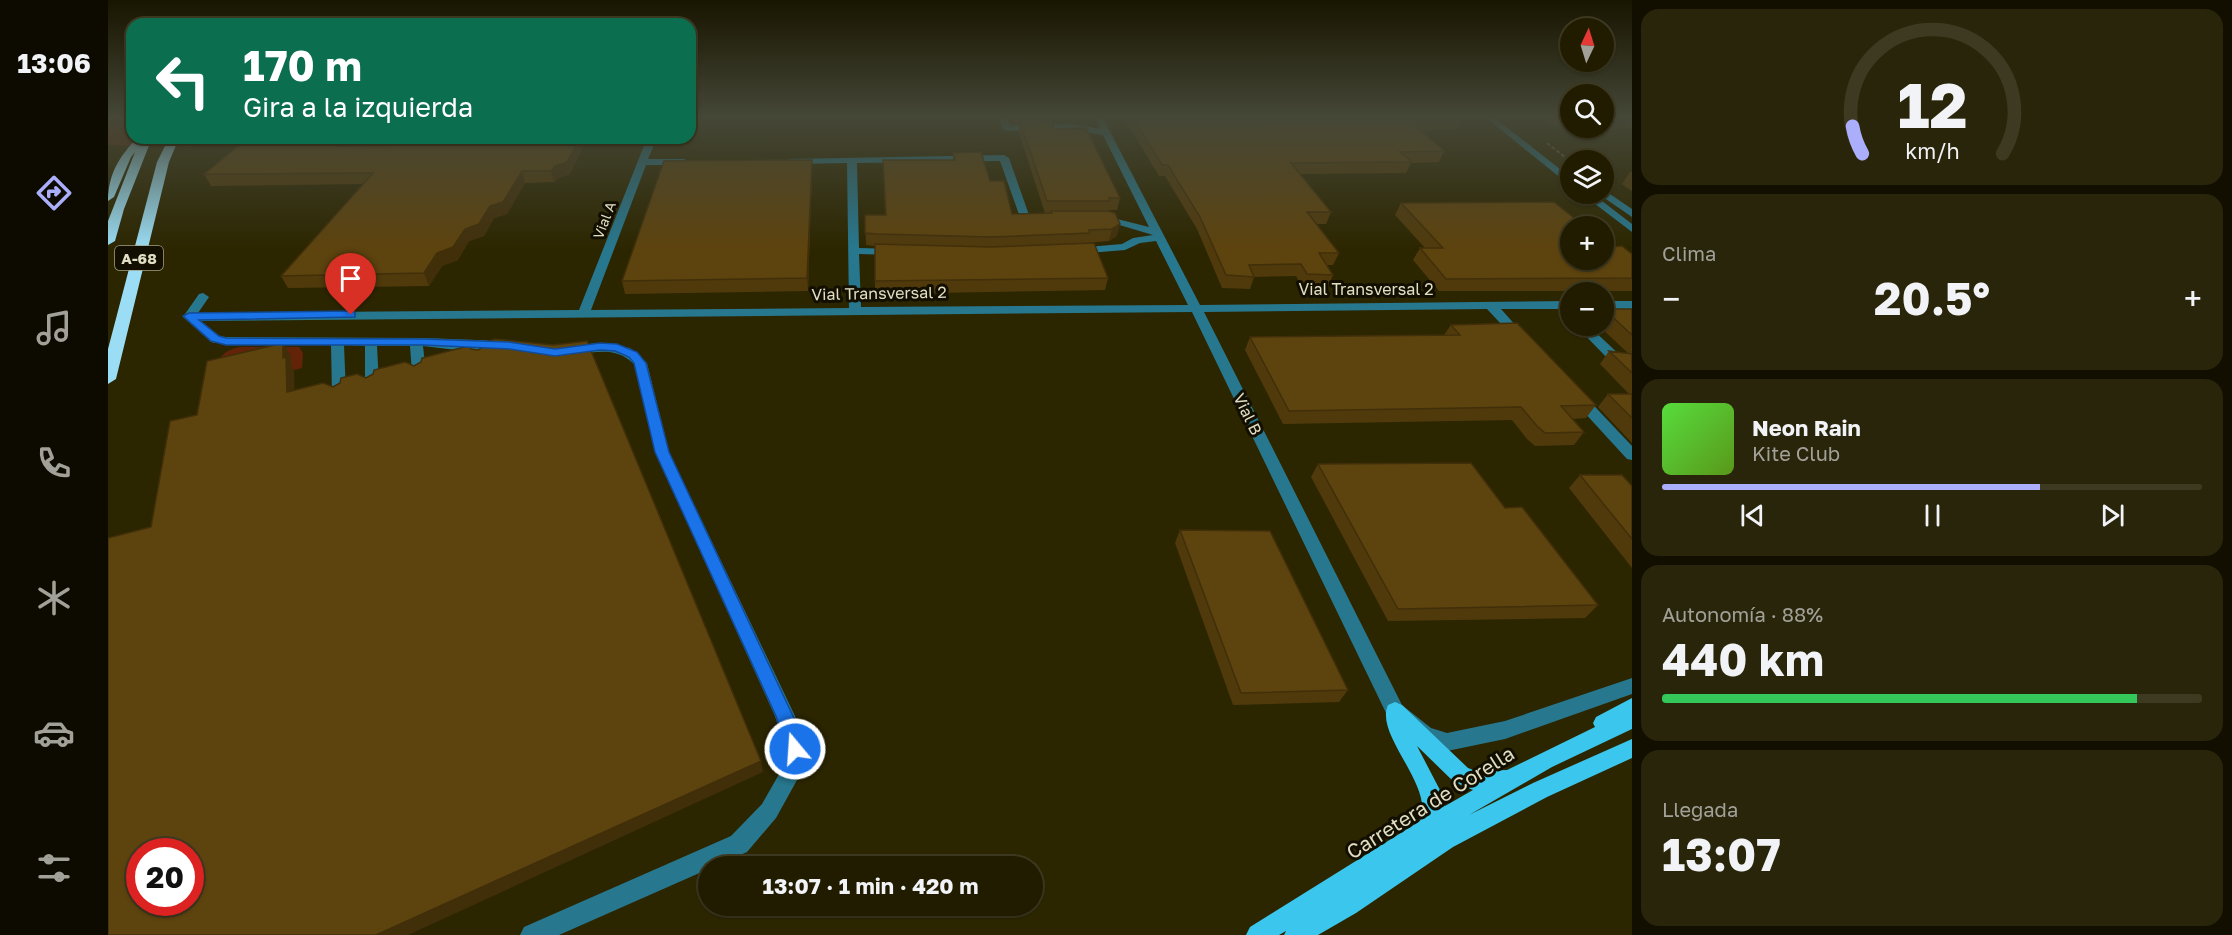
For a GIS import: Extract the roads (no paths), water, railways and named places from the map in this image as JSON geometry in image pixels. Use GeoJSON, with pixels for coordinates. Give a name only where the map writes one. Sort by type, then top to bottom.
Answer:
{"type":"FeatureCollection","features":[{"type":"Feature","properties":{"kind":"highway"},"geometry":{"type":"LineString","coordinates":[[108,197],[124,162]]}},
{"type":"Feature","properties":{"kind":"highway","name":"A-68"},"geometry":{"type":"LineString","coordinates":[[108,241],[136,162]]}},
{"type":"Feature","properties":{"kind":"highway","name":"A-68"},"geometry":{"type":"LineString","coordinates":[[108,379],[163,162]]}},
{"type":"Feature","properties":{"kind":"main road"},"geometry":{"type":"LineString","coordinates":[[1576,746],[1593,729],[1632,707]]}},
{"type":"Feature","properties":{"kind":"main road"},"geometry":{"type":"LineString","coordinates":[[1395,711],[1461,775],[1476,781],[1510,780]]}},
{"type":"Feature","properties":{"kind":"main road"},"geometry":{"type":"LineString","coordinates":[[1395,711],[1403,739],[1434,799],[1434,813],[1427,830]]}},
{"type":"Feature","properties":{"kind":"main road","name":"Carretera de Corella"},"geometry":{"type":"LineString","coordinates":[[1258,935],[1510,780],[1632,719]]}},
{"type":"Feature","properties":{"kind":"main road"},"geometry":{"type":"LineString","coordinates":[[1296,935],[1348,905],[1445,839],[1540,790],[1632,748]]}},
{"type":"Feature","properties":{"kind":"street"},"geometry":{"type":"LineString","coordinates":[[642,162],[701,162]]}},
{"type":"Feature","properties":{"kind":"street","name":"Vial A"},"geometry":{"type":"LineString","coordinates":[[584,312],[642,162]]}},
{"type":"Feature","properties":{"kind":"street"},"geometry":{"type":"LineString","coordinates":[[852,162],[855,310]]}},
{"type":"Feature","properties":{"kind":"street"},"geometry":{"type":"LineString","coordinates":[[1005,162],[1025,218],[1048,218]]}},
{"type":"Feature","properties":{"kind":"street","name":"Vial B"},"geometry":{"type":"LineString","coordinates":[[1121,162],[1195,306],[1395,711]]}},
{"type":"Feature","properties":{"kind":"street"},"geometry":{"type":"LineString","coordinates":[[1545,162],[1560,173]]}},
{"type":"Feature","properties":{"kind":"street"},"geometry":{"type":"LineString","coordinates":[[1614,200],[1632,214]]}},
{"type":"Feature","properties":{"kind":"street"},"geometry":{"type":"LineString","coordinates":[[1600,204],[1632,229]]}},
{"type":"Feature","properties":{"kind":"street"},"geometry":{"type":"LineString","coordinates":[[1094,218],[1106,218],[1158,235]]}},
{"type":"Feature","properties":{"kind":"street"},"geometry":{"type":"LineString","coordinates":[[1066,251],[1125,247],[1137,240],[1158,235]]}},
{"type":"Feature","properties":{"kind":"street"},"geometry":{"type":"LineString","coordinates":[[854,251],[912,253]]}},
{"type":"Feature","properties":{"kind":"street"},"geometry":{"type":"LineString","coordinates":[[203,297],[189,316],[215,339],[226,341],[416,342],[521,347]]}},
{"type":"Feature","properties":{"kind":"street"},"geometry":{"type":"LineString","coordinates":[[1614,305],[1632,304]]}},
{"type":"Feature","properties":{"kind":"street"},"geometry":{"type":"LineString","coordinates":[[1490,305],[1529,346]]}},
{"type":"Feature","properties":{"kind":"street","name":"Vial Transversal 2"},"geometry":{"type":"LineString","coordinates":[[189,316],[1195,306],[1560,305]]}},
{"type":"Feature","properties":{"kind":"street"},"geometry":{"type":"LineString","coordinates":[[1592,336],[1619,362]]}},
{"type":"Feature","properties":{"kind":"street"},"geometry":{"type":"LineString","coordinates":[[337,342],[339,394]]}},
{"type":"Feature","properties":{"kind":"street"},"geometry":{"type":"LineString","coordinates":[[371,342],[372,385]]}},
{"type":"Feature","properties":{"kind":"street"},"geometry":{"type":"LineString","coordinates":[[416,342],[420,373]]}},
{"type":"Feature","properties":{"kind":"street"},"geometry":{"type":"LineString","coordinates":[[464,345],[478,349],[482,357]]}},
{"type":"Feature","properties":{"kind":"street"},"geometry":{"type":"LineString","coordinates":[[532,935],[739,844],[782,791],[792,771],[795,749],[785,716],[662,452],[640,363],[633,354],[617,348],[600,346],[555,352]]}},
{"type":"Feature","properties":{"kind":"street"},"geometry":{"type":"LineString","coordinates":[[1568,387],[1632,455]]}},
{"type":"Feature","properties":{"kind":"street","name":"Carretera de Corella"},"geometry":{"type":"LineString","coordinates":[[1395,711],[1425,735],[1447,742],[1466,740],[1516,726],[1632,686]]}}]}
